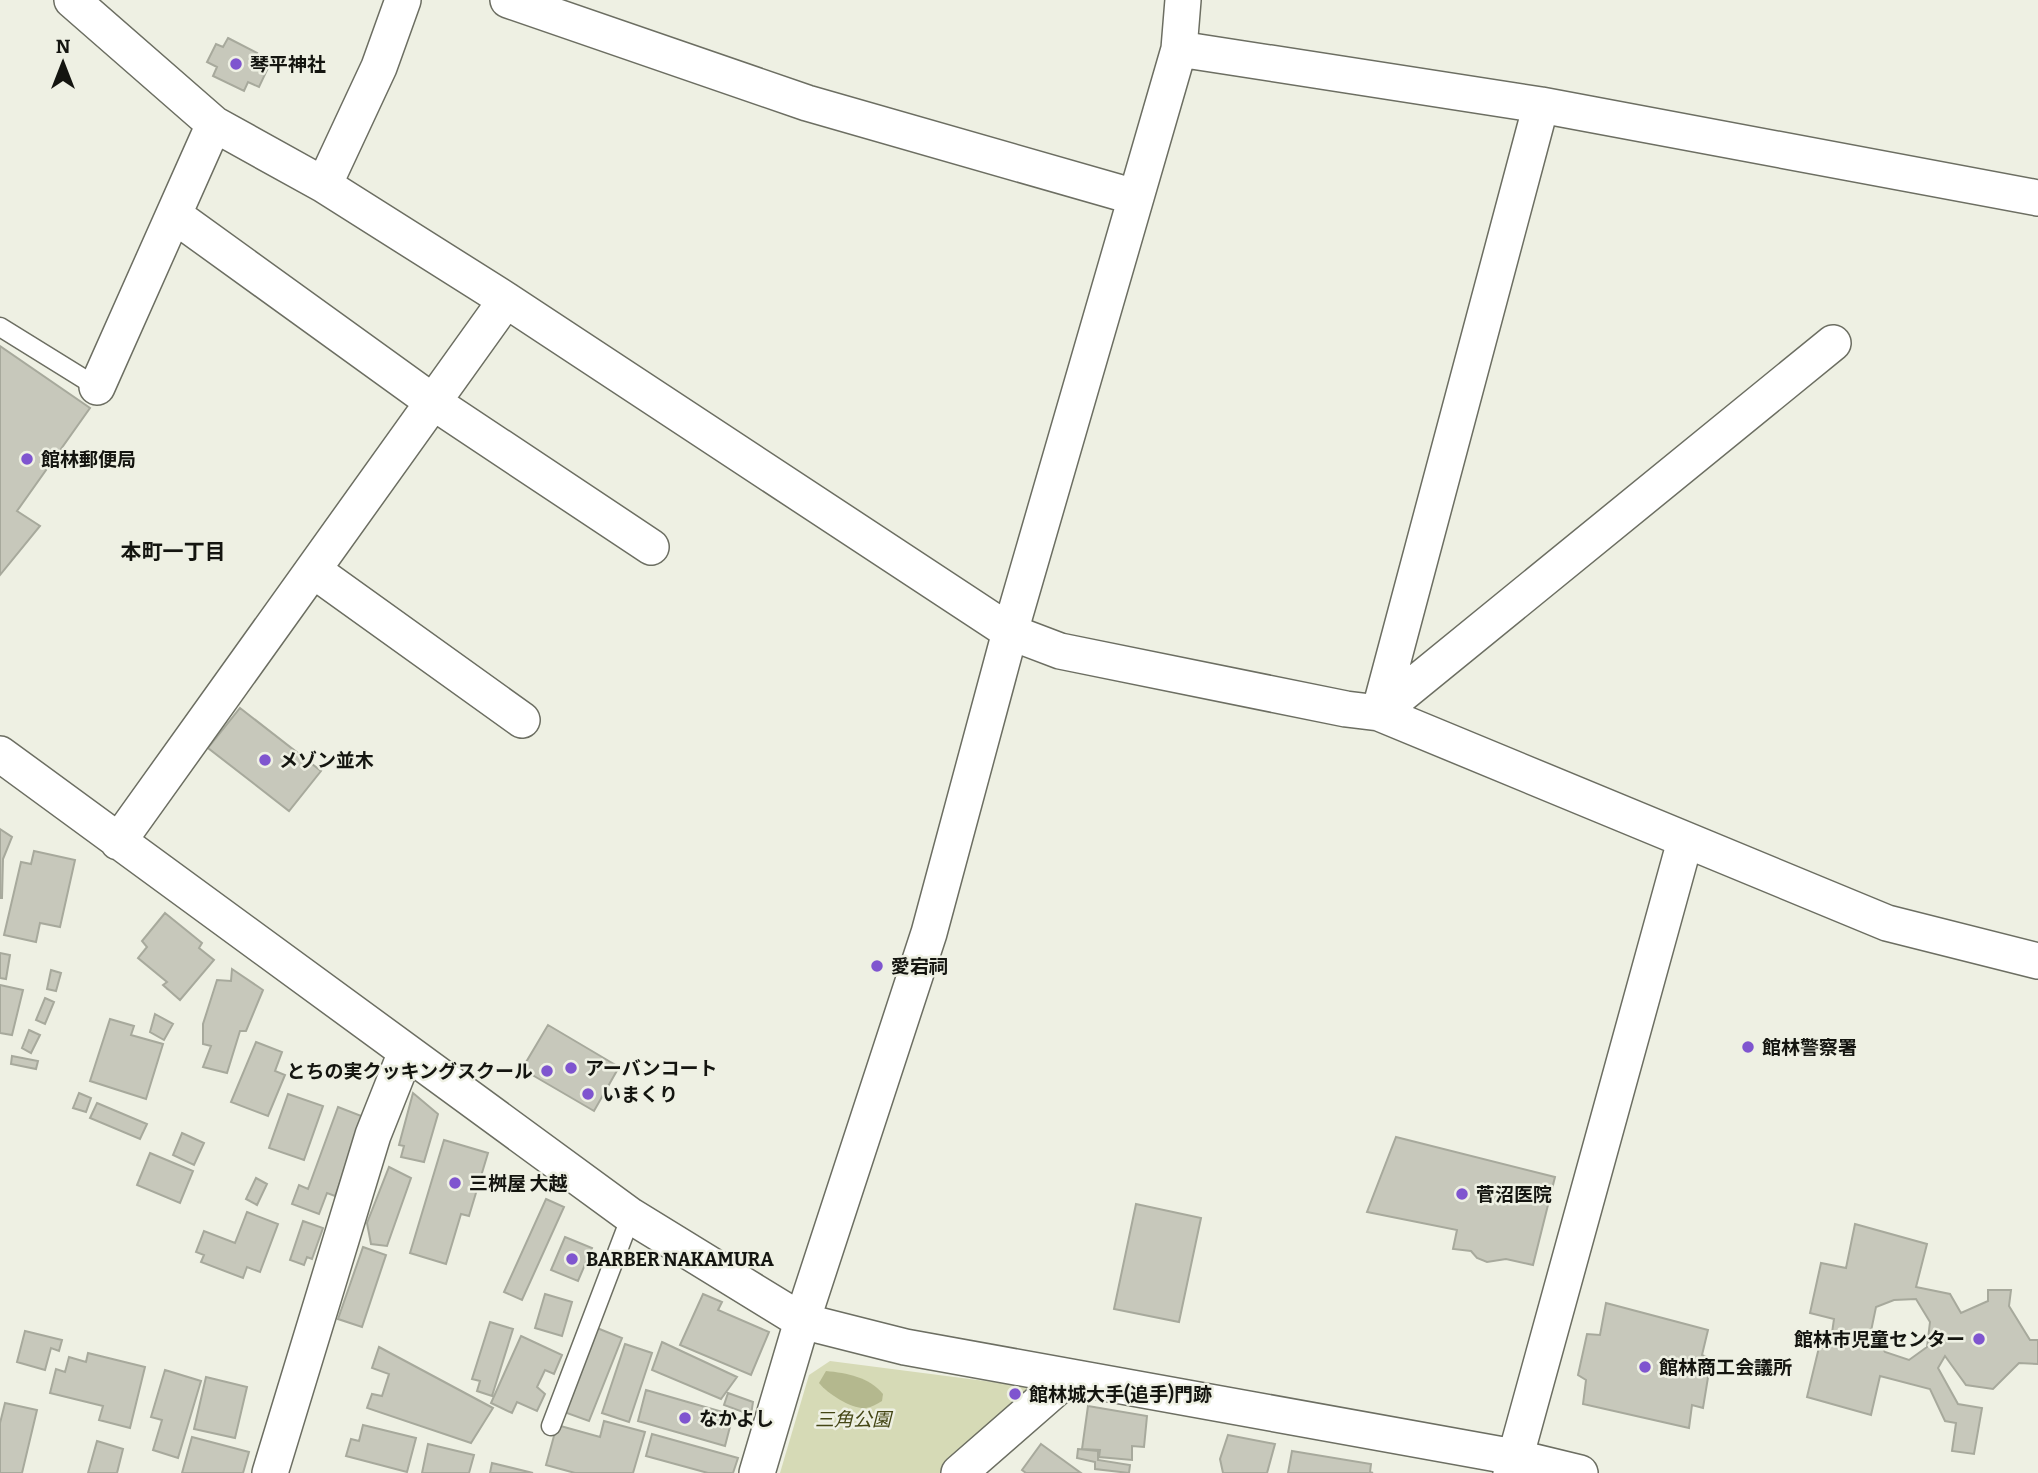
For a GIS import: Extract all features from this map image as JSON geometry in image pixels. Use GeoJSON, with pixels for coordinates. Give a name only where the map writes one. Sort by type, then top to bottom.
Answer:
{"type":"FeatureCollection","features":[{"type":"Feature","properties":{"kind":"street"},"geometry":{"type":"LineString","coordinates":[[72,0],[214,124],[324,185],[506,300],[1010,632],[1060,651],[1379,713],[1887,923],[2038,961]]}},
{"type":"Feature","properties":{"kind":"street"},"geometry":{"type":"LineString","coordinates":[[324,185],[379,67],[403,0]]}},
{"type":"Feature","properties":{"kind":"street"},"geometry":{"type":"LineString","coordinates":[[508,0],[807,103],[1135,197]]}},
{"type":"Feature","properties":{"kind":"street"},"geometry":{"type":"LineString","coordinates":[[757,1473],[802,1321],[929,933],[1010,632],[1180,49],[1183,0]]}},
{"type":"Feature","properties":{"kind":"street"},"geometry":{"type":"LineString","coordinates":[[1180,49],[1541,105],[2038,198]]}},
{"type":"Feature","properties":{"kind":"street"},"geometry":{"type":"LineString","coordinates":[[1379,713],[1541,105]]}},
{"type":"Feature","properties":{"kind":"street"},"geometry":{"type":"LineString","coordinates":[[97,387],[214,124]]}},
{"type":"Feature","properties":{"kind":"street"},"geometry":{"type":"LineString","coordinates":[[174,215],[433,402],[651,547]]}},
{"type":"Feature","properties":{"kind":"street"},"geometry":{"type":"LineString","coordinates":[[118,842],[506,300]]}},
{"type":"Feature","properties":{"kind":"street"},"geometry":{"type":"LineString","coordinates":[[1379,713],[1833,343]]}},
{"type":"Feature","properties":{"kind":"street"},"geometry":{"type":"LineString","coordinates":[[313,570],[522,720]]}},
{"type":"Feature","properties":{"kind":"street"},"geometry":{"type":"LineString","coordinates":[[0,754],[631,1216],[802,1321],[905,1347],[1513,1465],[1580,1473]]}},
{"type":"Feature","properties":{"kind":"street"},"geometry":{"type":"LineString","coordinates":[[1513,1465],[1685,841]]}},
{"type":"Feature","properties":{"kind":"street"},"geometry":{"type":"LineString","coordinates":[[270,1473],[373,1135],[406,1052]]}},
{"type":"Feature","properties":{"kind":"street"},"geometry":{"type":"LineString","coordinates":[[959,1473],[1069,1377]]}},
{"type":"Feature","properties":{"kind":"lane"},"geometry":{"type":"LineString","coordinates":[[0,327],[97,387]]}},
{"type":"Feature","properties":{"kind":"lane"},"geometry":{"type":"LineString","coordinates":[[551,1426],[631,1216]]}},
{"type":"Feature","properties":{"kind":"green space","name":"三角公園"},"geometry":{"type":"Polygon","coordinates":[[[830,1361],[1032,1387],[943,1473],[780,1473],[809,1375],[830,1361]]]}},
{"type":"Feature","properties":{"kind":"shaded area"},"geometry":{"type":"Polygon","coordinates":[[[826,1371],[864,1380],[883,1394],[882,1401],[860,1408],[840,1400],[819,1383],[826,1371]]]}},
{"type":"Feature","properties":{"kind":"building","name":"琴平神社"},"geometry":{"type":"Polygon","coordinates":[[[228,38],[257,53],[253,60],[268,68],[259,87],[248,82],[244,91],[213,76],[217,67],[207,62],[216,44],[223,47],[228,38]]]}},
{"type":"Feature","properties":{"kind":"building","name":"館林郵便局"},"geometry":{"type":"Polygon","coordinates":[[[0,346],[90,408],[17,511],[40,526],[0,575],[0,346]]]}},
{"type":"Feature","properties":{"kind":"building","name":"メゾン並木"},"geometry":{"type":"Polygon","coordinates":[[[240,708],[321,771],[289,811],[208,748],[240,708]]]}},
{"type":"Feature","properties":{"kind":"building"},"geometry":{"type":"Polygon","coordinates":[[[0,829],[12,837],[3,859],[2,898],[0,898],[0,829]]]}},
{"type":"Feature","properties":{"kind":"building"},"geometry":{"type":"Polygon","coordinates":[[[34,851],[75,860],[60,927],[40,923],[36,942],[4,935],[21,862],[31,864],[34,851]]]}},
{"type":"Feature","properties":{"kind":"building"},"geometry":{"type":"Polygon","coordinates":[[[165,913],[202,943],[199,948],[214,960],[180,1000],[163,985],[167,982],[138,958],[147,947],[142,941],[165,913]]]}},
{"type":"Feature","properties":{"kind":"building"},"geometry":{"type":"Polygon","coordinates":[[[0,953],[10,955],[6,979],[0,978],[0,953]]]}},
{"type":"Feature","properties":{"kind":"building"},"geometry":{"type":"Polygon","coordinates":[[[232,969],[263,990],[246,1031],[240,1031],[227,1073],[203,1067],[211,1046],[203,1044],[203,1024],[217,980],[231,981],[232,969]]]}},
{"type":"Feature","properties":{"kind":"building"},"geometry":{"type":"Polygon","coordinates":[[[51,970],[61,973],[56,991],[47,989],[51,970]]]}},
{"type":"Feature","properties":{"kind":"building"},"geometry":{"type":"Polygon","coordinates":[[[0,985],[23,990],[12,1035],[0,1033],[0,985]]]}},
{"type":"Feature","properties":{"kind":"building"},"geometry":{"type":"Polygon","coordinates":[[[45,998],[54,1002],[45,1024],[36,1020],[45,998]]]}},
{"type":"Feature","properties":{"kind":"building"},"geometry":{"type":"Polygon","coordinates":[[[155,1014],[173,1024],[164,1040],[150,1032],[155,1014]]]}},
{"type":"Feature","properties":{"kind":"building"},"geometry":{"type":"Polygon","coordinates":[[[110,1019],[134,1026],[131,1035],[163,1044],[146,1099],[90,1081],[110,1019]]]}},
{"type":"Feature","properties":{"kind":"building","name":"アーバンコート"},"geometry":{"type":"Polygon","coordinates":[[[548,1025],[619,1067],[594,1111],[522,1069],[548,1025]]]}},
{"type":"Feature","properties":{"kind":"building"},"geometry":{"type":"Polygon","coordinates":[[[29,1030],[40,1035],[31,1053],[22,1048],[29,1030]]]}},
{"type":"Feature","properties":{"kind":"building"},"geometry":{"type":"Polygon","coordinates":[[[256,1042],[282,1052],[275,1071],[285,1075],[268,1116],[231,1102],[256,1042]]]}},
{"type":"Feature","properties":{"kind":"building"},"geometry":{"type":"Polygon","coordinates":[[[12,1056],[38,1061],[36,1069],[11,1064],[12,1056]]]}},
{"type":"Feature","properties":{"kind":"building"},"geometry":{"type":"Polygon","coordinates":[[[79,1093],[91,1098],[86,1112],[73,1108],[79,1093]]]}},
{"type":"Feature","properties":{"kind":"building"},"geometry":{"type":"Polygon","coordinates":[[[413,1093],[438,1114],[424,1162],[401,1157],[404,1146],[399,1145],[413,1093]]]}},
{"type":"Feature","properties":{"kind":"building"},"geometry":{"type":"Polygon","coordinates":[[[288,1094],[323,1106],[304,1160],[269,1148],[288,1094]]]}},
{"type":"Feature","properties":{"kind":"building"},"geometry":{"type":"Polygon","coordinates":[[[97,1103],[147,1124],[140,1139],[90,1118],[97,1103]]]}},
{"type":"Feature","properties":{"kind":"building"},"geometry":{"type":"Polygon","coordinates":[[[338,1107],[364,1117],[335,1196],[327,1193],[319,1214],[292,1204],[299,1185],[308,1189],[338,1107]]]}},
{"type":"Feature","properties":{"kind":"building"},"geometry":{"type":"Polygon","coordinates":[[[182,1133],[204,1143],[194,1165],[173,1155],[182,1133]]]}},
{"type":"Feature","properties":{"kind":"building","name":"菅沼医院"},"geometry":{"type":"Polygon","coordinates":[[[1396,1137],[1555,1177],[1533,1265],[1506,1259],[1487,1262],[1477,1258],[1471,1251],[1453,1249],[1457,1230],[1367,1212],[1396,1137]]]}},
{"type":"Feature","properties":{"kind":"building","name":"三桝屋 大越"},"geometry":{"type":"Polygon","coordinates":[[[444,1140],[488,1153],[469,1216],[461,1214],[446,1264],[410,1253],[444,1140]]]}},
{"type":"Feature","properties":{"kind":"building"},"geometry":{"type":"Polygon","coordinates":[[[150,1153],[193,1171],[180,1203],[137,1185],[150,1153]]]}},
{"type":"Feature","properties":{"kind":"building"},"geometry":{"type":"Polygon","coordinates":[[[389,1167],[411,1178],[387,1246],[371,1244],[367,1223],[389,1167]]]}},
{"type":"Feature","properties":{"kind":"building"},"geometry":{"type":"Polygon","coordinates":[[[256,1178],[267,1184],[257,1205],[246,1199],[256,1178]]]}},
{"type":"Feature","properties":{"kind":"building"},"geometry":{"type":"Polygon","coordinates":[[[546,1199],[564,1207],[522,1300],[504,1292],[546,1199]]]}},
{"type":"Feature","properties":{"kind":"building"},"geometry":{"type":"Polygon","coordinates":[[[1136,1204],[1201,1218],[1179,1322],[1114,1309],[1136,1204]]]}},
{"type":"Feature","properties":{"kind":"building"},"geometry":{"type":"Polygon","coordinates":[[[247,1212],[278,1224],[260,1272],[247,1267],[243,1278],[201,1262],[204,1255],[196,1252],[204,1231],[235,1243],[247,1212]]]}},
{"type":"Feature","properties":{"kind":"building"},"geometry":{"type":"Polygon","coordinates":[[[303,1221],[323,1228],[312,1259],[307,1257],[304,1265],[290,1260],[303,1221]]]}},
{"type":"Feature","properties":{"kind":"building","name":"館林市児童センター"},"geometry":{"type":"Polygon","coordinates":[[[1855,1224],[1927,1244],[1916,1287],[1950,1294],[1961,1313],[1988,1301],[1988,1290],[2011,1290],[2009,1306],[2030,1340],[2038,1340],[2038,1364],[2019,1363],[1993,1389],[1966,1385],[1945,1356],[1938,1368],[1958,1404],[1982,1408],[1974,1454],[1952,1451],[1956,1423],[1945,1421],[1930,1389],[1880,1376],[1871,1415],[1807,1397],[1821,1339],[1831,1340],[1834,1319],[1810,1313],[1821,1263],[1846,1268],[1855,1224]],[[1916,1299],[1894,1300],[1876,1307],[1871,1331],[1885,1352],[1909,1360],[1927,1347],[1930,1322],[1916,1299]]]}},
{"type":"Feature","properties":{"kind":"building","name":"BARBER NAKAMURA"},"geometry":{"type":"Polygon","coordinates":[[[565,1237],[592,1248],[578,1281],[551,1270],[565,1237]]]}},
{"type":"Feature","properties":{"kind":"building"},"geometry":{"type":"Polygon","coordinates":[[[363,1247],[386,1255],[362,1327],[338,1319],[363,1247]]]}},
{"type":"Feature","properties":{"kind":"building"},"geometry":{"type":"Polygon","coordinates":[[[545,1294],[572,1302],[562,1336],[535,1328],[545,1294]]]}},
{"type":"Feature","properties":{"kind":"building"},"geometry":{"type":"Polygon","coordinates":[[[703,1294],[722,1302],[718,1310],[769,1332],[751,1375],[680,1345],[703,1294]]]}},
{"type":"Feature","properties":{"kind":"building","name":"館林商工会議所"},"geometry":{"type":"Polygon","coordinates":[[[1606,1303],[1708,1330],[1702,1355],[1711,1359],[1703,1408],[1692,1405],[1689,1428],[1583,1404],[1586,1380],[1578,1375],[1587,1334],[1600,1335],[1606,1303]]]}},
{"type":"Feature","properties":{"kind":"building"},"geometry":{"type":"Polygon","coordinates":[[[490,1322],[513,1329],[492,1396],[477,1391],[480,1381],[472,1379],[490,1322]]]}},
{"type":"Feature","properties":{"kind":"building"},"geometry":{"type":"Polygon","coordinates":[[[597,1328],[622,1338],[589,1421],[564,1412],[597,1328]]]}},
{"type":"Feature","properties":{"kind":"building"},"geometry":{"type":"Polygon","coordinates":[[[25,1331],[62,1340],[59,1351],[51,1348],[45,1370],[17,1362],[25,1331]]]}},
{"type":"Feature","properties":{"kind":"building"},"geometry":{"type":"Polygon","coordinates":[[[521,1336],[562,1355],[554,1374],[545,1370],[537,1387],[545,1394],[537,1411],[517,1402],[512,1413],[491,1403],[521,1336]]]}},
{"type":"Feature","properties":{"kind":"building"},"geometry":{"type":"Polygon","coordinates":[[[662,1342],[737,1377],[721,1399],[652,1370],[662,1342]]]}},
{"type":"Feature","properties":{"kind":"building"},"geometry":{"type":"Polygon","coordinates":[[[625,1344],[652,1353],[629,1422],[602,1413],[625,1344]]]}},
{"type":"Feature","properties":{"kind":"building"},"geometry":{"type":"Polygon","coordinates":[[[379,1347],[493,1408],[471,1443],[367,1408],[372,1394],[382,1396],[389,1374],[372,1368],[379,1347]]]}},
{"type":"Feature","properties":{"kind":"building"},"geometry":{"type":"Polygon","coordinates":[[[88,1353],[145,1367],[130,1428],[99,1420],[103,1406],[50,1393],[56,1369],[65,1372],[69,1357],[86,1362],[88,1353]]]}},
{"type":"Feature","properties":{"kind":"building"},"geometry":{"type":"Polygon","coordinates":[[[165,1370],[201,1381],[178,1458],[153,1450],[162,1420],[151,1417],[165,1370]]]}},
{"type":"Feature","properties":{"kind":"building"},"geometry":{"type":"Polygon","coordinates":[[[206,1377],[247,1387],[235,1438],[194,1429],[206,1377]]]}},
{"type":"Feature","properties":{"kind":"building","name":"なかよし"},"geometry":{"type":"Polygon","coordinates":[[[646,1390],[733,1415],[725,1446],[638,1421],[646,1390]]]}},
{"type":"Feature","properties":{"kind":"building"},"geometry":{"type":"Polygon","coordinates":[[[728,1393],[753,1402],[751,1415],[724,1405],[728,1393]]]}},
{"type":"Feature","properties":{"kind":"building"},"geometry":{"type":"Polygon","coordinates":[[[5,1403],[37,1410],[22,1473],[0,1473],[0,1423],[5,1403]]]}},
{"type":"Feature","properties":{"kind":"building"},"geometry":{"type":"Polygon","coordinates":[[[1088,1406],[1147,1416],[1144,1447],[1132,1446],[1132,1460],[1099,1457],[1100,1450],[1082,1449],[1088,1406]]]}},
{"type":"Feature","properties":{"kind":"building"},"geometry":{"type":"Polygon","coordinates":[[[604,1421],[645,1432],[633,1473],[575,1473],[546,1465],[557,1425],[600,1437],[604,1421]]]}},
{"type":"Feature","properties":{"kind":"building"},"geometry":{"type":"Polygon","coordinates":[[[363,1425],[416,1438],[407,1472],[346,1456],[351,1439],[359,1441],[363,1425]]]}},
{"type":"Feature","properties":{"kind":"building"},"geometry":{"type":"Polygon","coordinates":[[[652,1434],[738,1458],[733,1473],[708,1473],[646,1456],[652,1434]]]}},
{"type":"Feature","properties":{"kind":"building"},"geometry":{"type":"Polygon","coordinates":[[[1228,1435],[1275,1444],[1267,1473],[1223,1473],[1220,1459],[1228,1435]]]}},
{"type":"Feature","properties":{"kind":"building"},"geometry":{"type":"Polygon","coordinates":[[[192,1437],[249,1452],[243,1473],[182,1473],[192,1437]]]}},
{"type":"Feature","properties":{"kind":"building"},"geometry":{"type":"Polygon","coordinates":[[[97,1441],[123,1449],[117,1473],[88,1473],[97,1441]]]}},
{"type":"Feature","properties":{"kind":"building"},"geometry":{"type":"Polygon","coordinates":[[[428,1444],[474,1455],[469,1473],[422,1473],[428,1444]]]}},
{"type":"Feature","properties":{"kind":"building"},"geometry":{"type":"Polygon","coordinates":[[[1041,1444],[1081,1473],[1026,1473],[1022,1470],[1041,1444]]]}},
{"type":"Feature","properties":{"kind":"building"},"geometry":{"type":"Polygon","coordinates":[[[1078,1449],[1098,1451],[1098,1460],[1130,1465],[1129,1473],[1095,1469],[1095,1462],[1077,1458],[1078,1449]]]}},
{"type":"Feature","properties":{"kind":"building"},"geometry":{"type":"Polygon","coordinates":[[[1292,1451],[1371,1464],[1370,1472],[1373,1473],[1288,1473],[1292,1451]]]}},
{"type":"Feature","properties":{"kind":"building"},"geometry":{"type":"Polygon","coordinates":[[[492,1463],[533,1473],[490,1473],[492,1463]]]}},
{"type":"Feature","properties":{"kind":"place","name":"琴平神社"},"geometry":{"type":"Point","coordinates":[236,64]}},
{"type":"Feature","properties":{"kind":"place","name":"館林郵便局"},"geometry":{"type":"Point","coordinates":[27,459]}},
{"type":"Feature","properties":{"kind":"place","name":"メゾン並木"},"geometry":{"type":"Point","coordinates":[265,760]}},
{"type":"Feature","properties":{"kind":"place","name":"愛宕祠"},"geometry":{"type":"Point","coordinates":[877,966]}},
{"type":"Feature","properties":{"kind":"place","name":"館林警察署"},"geometry":{"type":"Point","coordinates":[1748,1047]}},
{"type":"Feature","properties":{"kind":"place","name":"アーバンコート"},"geometry":{"type":"Point","coordinates":[571,1068]}},
{"type":"Feature","properties":{"kind":"place","name":"とちの実クッキングスクール"},"geometry":{"type":"Point","coordinates":[547,1071]}},
{"type":"Feature","properties":{"kind":"place","name":"いまくり"},"geometry":{"type":"Point","coordinates":[588,1094]}},
{"type":"Feature","properties":{"kind":"place","name":"三桝屋 大越"},"geometry":{"type":"Point","coordinates":[455,1183]}},
{"type":"Feature","properties":{"kind":"place","name":"菅沼医院"},"geometry":{"type":"Point","coordinates":[1462,1194]}},
{"type":"Feature","properties":{"kind":"place","name":"BARBER NAKAMURA"},"geometry":{"type":"Point","coordinates":[572,1259]}},
{"type":"Feature","properties":{"kind":"place","name":"館林市児童センター"},"geometry":{"type":"Point","coordinates":[1979,1339]}},
{"type":"Feature","properties":{"kind":"place","name":"館林商工会議所"},"geometry":{"type":"Point","coordinates":[1645,1367]}},
{"type":"Feature","properties":{"kind":"place","name":"館林城大手(追手)門跡"},"geometry":{"type":"Point","coordinates":[1015,1394]}},
{"type":"Feature","properties":{"kind":"place","name":"なかよし"},"geometry":{"type":"Point","coordinates":[685,1418]}},
{"type":"Feature","properties":{"kind":"district","name":"本町一丁目"},"geometry":{"type":"Point","coordinates":[173,552]}}]}
